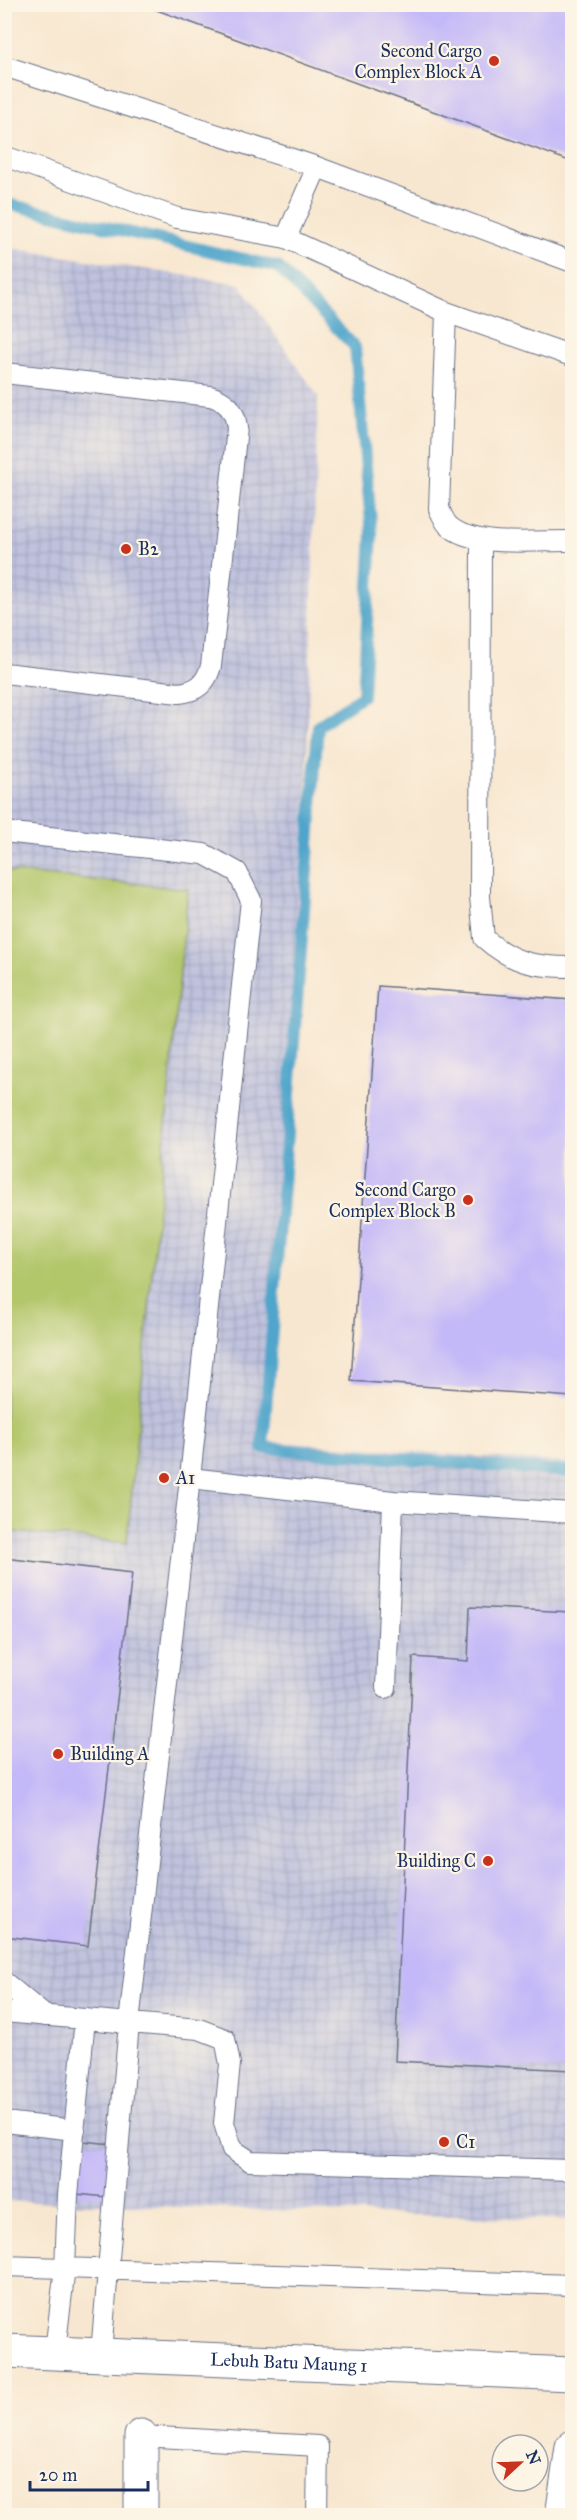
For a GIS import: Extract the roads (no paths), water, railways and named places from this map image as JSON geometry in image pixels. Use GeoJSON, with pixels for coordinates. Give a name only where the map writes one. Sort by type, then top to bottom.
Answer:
{"type":"FeatureCollection","features":[{"type":"Feature","properties":{"kind":"street","name":"Lebuh Batu Maung 1"},"geometry":{"type":"LineString","coordinates":[[4,2350],[573,2374]]}},
{"type":"Feature","properties":{"kind":"street"},"geometry":{"type":"LineString","coordinates":[[141,2436],[141,2516]]}},
{"type":"Feature","properties":{"kind":"street"},"geometry":{"type":"LineString","coordinates":[[562,2516],[573,2447]]}},
{"type":"Feature","properties":{"kind":"lane"},"geometry":{"type":"LineString","coordinates":[[4,66],[317,167],[573,262]]}},
{"type":"Feature","properties":{"kind":"lane"},"geometry":{"type":"LineString","coordinates":[[4,156],[177,218],[286,238],[446,312],[573,356]]}},
{"type":"Feature","properties":{"kind":"lane"},"geometry":{"type":"LineString","coordinates":[[286,238],[317,167]]}},
{"type":"Feature","properties":{"kind":"lane"},"geometry":{"type":"LineString","coordinates":[[446,312],[439,509],[447,524],[459,533],[480,540],[573,541]]}},
{"type":"Feature","properties":{"kind":"lane"},"geometry":{"type":"LineString","coordinates":[[4,373],[210,396],[222,399],[230,407],[236,417],[237,428],[211,666],[208,677],[201,686],[190,692],[179,693],[4,673]]}},
{"type":"Feature","properties":{"kind":"lane"},"geometry":{"type":"LineString","coordinates":[[480,540],[480,897],[484,938],[504,956],[547,967],[573,967]]}},
{"type":"Feature","properties":{"kind":"lane"},"geometry":{"type":"LineString","coordinates":[[4,832],[204,854],[237,872],[251,900],[129,2023],[101,2353]]}},
{"type":"Feature","properties":{"kind":"lane"},"geometry":{"type":"LineString","coordinates":[[190,1478],[393,1501],[573,1512]]}},
{"type":"Feature","properties":{"kind":"lane"},"geometry":{"type":"LineString","coordinates":[[386,1688],[393,1501]]}},
{"type":"Feature","properties":{"kind":"lane"},"geometry":{"type":"LineString","coordinates":[[4,1982],[45,2016]]}},
{"type":"Feature","properties":{"kind":"lane"},"geometry":{"type":"LineString","coordinates":[[4,2012],[199,2030],[225,2039],[230,2064],[224,2123],[232,2149],[250,2161],[573,2170]]}},
{"type":"Feature","properties":{"kind":"lane"},"geometry":{"type":"LineString","coordinates":[[55,2351],[65,2268],[68,2195],[85,2019]]}},
{"type":"Feature","properties":{"kind":"lane"},"geometry":{"type":"LineString","coordinates":[[4,2122],[75,2130]]}},
{"type":"Feature","properties":{"kind":"lane"},"geometry":{"type":"LineString","coordinates":[[4,2266],[573,2285]]}},
{"type":"Feature","properties":{"kind":"lane"},"geometry":{"type":"LineString","coordinates":[[141,2436],[318,2446],[317,2516]]}},
{"type":"Feature","properties":{"kind":"waterway"},"geometry":{"type":"LineString","coordinates":[[4,203],[278,267],[355,347],[372,533],[363,695],[318,726],[263,1448],[572,1472]]}},
{"type":"Feature","properties":{"kind":"place","name":"Second Cargo Complex Block A"},"geometry":{"type":"Point","coordinates":[494,61]}},
{"type":"Feature","properties":{"kind":"place","name":"B2"},"geometry":{"type":"Point","coordinates":[126,549]}},
{"type":"Feature","properties":{"kind":"place","name":"Second Cargo Complex Block B"},"geometry":{"type":"Point","coordinates":[468,1200]}},
{"type":"Feature","properties":{"kind":"place","name":"A1"},"geometry":{"type":"Point","coordinates":[164,1478]}},
{"type":"Feature","properties":{"kind":"place","name":"Building A"},"geometry":{"type":"Point","coordinates":[58,1754]}},
{"type":"Feature","properties":{"kind":"place","name":"Building C"},"geometry":{"type":"Point","coordinates":[488,1861]}},
{"type":"Feature","properties":{"kind":"place","name":"C1"},"geometry":{"type":"Point","coordinates":[444,2142]}}]}
